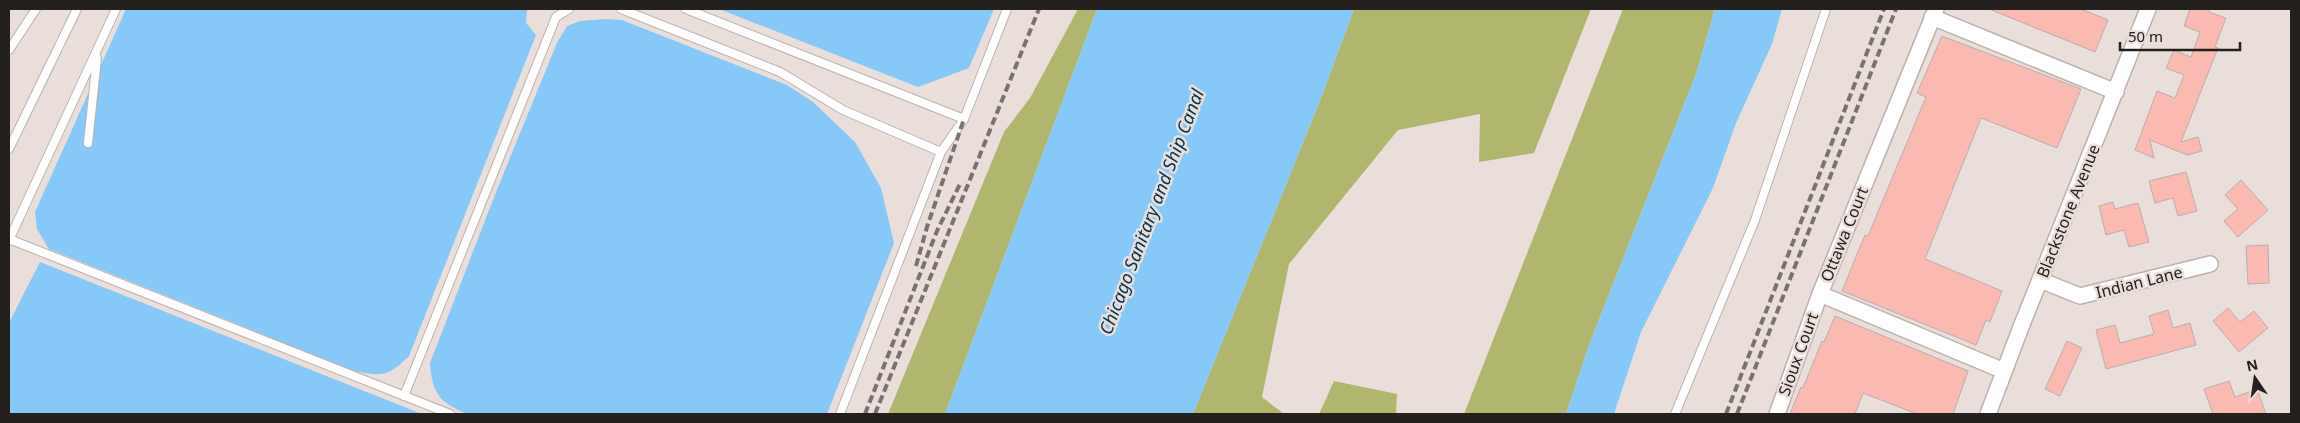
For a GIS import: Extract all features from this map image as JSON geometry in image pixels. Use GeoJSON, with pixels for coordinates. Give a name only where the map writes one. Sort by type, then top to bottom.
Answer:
{"type":"FeatureCollection","features":[{"type":"Feature","properties":{"kind":"street","name":"Blackstone Avenue"},"geometry":{"type":"LineString","coordinates":[[1988,414],[2148,9]]}},
{"type":"Feature","properties":{"kind":"street"},"geometry":{"type":"LineString","coordinates":[[1934,13],[2116,92]]}},
{"type":"Feature","properties":{"kind":"street","name":"Ottawa Court"},"geometry":{"type":"LineString","coordinates":[[1934,13],[1820,294],[2004,371]]}},
{"type":"Feature","properties":{"kind":"street","name":"Indian Lane"},"geometry":{"type":"LineString","coordinates":[[2040,280],[2080,296],[2210,264]]}},
{"type":"Feature","properties":{"kind":"street","name":"Sioux Court"},"geometry":{"type":"LineString","coordinates":[[1777,414],[1820,294]]}},
{"type":"Feature","properties":{"kind":"lane"},"geometry":{"type":"LineString","coordinates":[[9,50],[36,9]]}},
{"type":"Feature","properties":{"kind":"lane"},"geometry":{"type":"LineString","coordinates":[[9,149],[75,9]]}},
{"type":"Feature","properties":{"kind":"lane"},"geometry":{"type":"LineString","coordinates":[[116,9],[9,240],[450,414]]}},
{"type":"Feature","properties":{"kind":"lane"},"geometry":{"type":"LineString","coordinates":[[404,396],[556,17],[569,9]]}},
{"type":"Feature","properties":{"kind":"lane"},"geometry":{"type":"LineString","coordinates":[[621,9],[780,72],[843,110],[941,152]]}},
{"type":"Feature","properties":{"kind":"lane"},"geometry":{"type":"LineString","coordinates":[[686,9],[964,119]]}},
{"type":"Feature","properties":{"kind":"lane"},"geometry":{"type":"LineString","coordinates":[[840,414],[941,152],[964,119],[1007,9]]}},
{"type":"Feature","properties":{"kind":"lane"},"geometry":{"type":"LineString","coordinates":[[1674,414],[1755,220],[1826,9]]}},
{"type":"Feature","properties":{"kind":"lane"},"geometry":{"type":"LineString","coordinates":[[88,143],[98,51]]}},
{"type":"Feature","properties":{"kind":"green space"},"geometry":{"type":"Polygon","coordinates":[[[1078,9],[1097,9],[945,414],[888,414],[1004,132],[1030,98],[1078,9]]]}},
{"type":"Feature","properties":{"kind":"green space"},"geometry":{"type":"Polygon","coordinates":[[[1354,9],[1591,9],[1534,153],[1479,162],[1480,114],[1398,130],[1289,264],[1262,397],[1284,414],[1193,414],[1321,98],[1354,9]]]}},
{"type":"Feature","properties":{"kind":"green space"},"geometry":{"type":"Polygon","coordinates":[[[1623,9],[1715,9],[1696,74],[1589,345],[1566,414],[1464,414],[1623,9]]]}},
{"type":"Feature","properties":{"kind":"green space"},"geometry":{"type":"Polygon","coordinates":[[[1334,381],[1397,394],[1396,414],[1319,414],[1334,381]]]}},
{"type":"Feature","properties":{"kind":"water"},"geometry":{"type":"Polygon","coordinates":[[[126,9],[527,9],[526,23],[536,35],[409,356],[396,368],[379,374],[355,371],[49,249],[37,229],[35,212],[126,9]]]}},
{"type":"Feature","properties":{"kind":"water"},"geometry":{"type":"Polygon","coordinates":[[[719,9],[994,9],[969,68],[918,87],[719,9]]]}},
{"type":"Feature","properties":{"kind":"water","name":"Chicago Sanitary and Ship Canal"},"geometry":{"type":"Polygon","coordinates":[[[1097,9],[1354,9],[1321,98],[1193,414],[945,414],[1097,9]]]}},
{"type":"Feature","properties":{"kind":"water"},"geometry":{"type":"Polygon","coordinates":[[[1715,9],[1782,9],[1772,44],[1736,123],[1713,188],[1641,332],[1614,414],[1566,414],[1589,345],[1696,74],[1715,9]]]}},
{"type":"Feature","properties":{"kind":"water"},"geometry":{"type":"Polygon","coordinates":[[[622,20],[787,85],[813,102],[855,142],[881,188],[894,243],[827,414],[468,414],[450,406],[439,396],[435,389],[430,363],[498,187],[557,43],[567,26],[580,21],[622,20]]]}},
{"type":"Feature","properties":{"kind":"water"},"geometry":{"type":"Polygon","coordinates":[[[40,262],[422,414],[9,414],[9,323],[40,262]]]}},
{"type":"Feature","properties":{"kind":"building"},"geometry":{"type":"Polygon","coordinates":[[[1989,9],[2081,9],[2108,20],[2095,52],[1989,9]]]}},
{"type":"Feature","properties":{"kind":"building"},"geometry":{"type":"Polygon","coordinates":[[[2190,9],[2210,9],[2209,12],[2226,18],[2215,47],[2218,48],[2181,142],[2198,137],[2202,151],[2187,155],[2150,140],[2154,158],[2135,150],[2157,91],[2175,98],[2184,75],[2166,68],[2174,50],[2191,57],[2200,32],[2184,26],[2190,9]]]}},
{"type":"Feature","properties":{"kind":"building"},"geometry":{"type":"Polygon","coordinates":[[[1942,36],[2081,89],[2057,148],[1981,118],[1925,259],[2002,291],[1990,322],[1986,320],[1976,345],[1842,291],[1865,235],[1868,236],[1926,97],[1917,93],[1942,36]]]}},
{"type":"Feature","properties":{"kind":"building"},"geometry":{"type":"Polygon","coordinates":[[[2186,172],[2197,211],[2178,216],[2173,198],[2155,203],[2149,181],[2186,172]]]}},
{"type":"Feature","properties":{"kind":"building"},"geometry":{"type":"Polygon","coordinates":[[[2241,180],[2268,210],[2238,237],[2224,221],[2238,209],[2225,195],[2241,180]]]}},
{"type":"Feature","properties":{"kind":"building"},"geometry":{"type":"Polygon","coordinates":[[[2113,202],[2115,209],[2138,203],[2149,242],[2129,247],[2124,230],[2106,235],[2099,206],[2113,202]]]}},
{"type":"Feature","properties":{"kind":"building"},"geometry":{"type":"Polygon","coordinates":[[[2268,245],[2269,283],[2248,284],[2246,246],[2268,245]]]}},
{"type":"Feature","properties":{"kind":"building"},"geometry":{"type":"Polygon","coordinates":[[[2228,308],[2240,322],[2254,311],[2268,328],[2239,352],[2213,321],[2228,308]]]}},
{"type":"Feature","properties":{"kind":"building"},"geometry":{"type":"Polygon","coordinates":[[[2168,310],[2173,328],[2190,323],[2196,345],[2106,369],[2096,330],[2115,325],[2120,343],[2154,334],[2149,316],[2168,310]]]}},
{"type":"Feature","properties":{"kind":"building"},"geometry":{"type":"Polygon","coordinates":[[[1835,316],[1968,371],[1953,414],[1917,414],[1863,393],[1855,414],[1790,414],[1835,316]]]}},
{"type":"Feature","properties":{"kind":"building"},"geometry":{"type":"Polygon","coordinates":[[[2067,341],[2082,348],[2060,396],[2045,389],[2067,341]]]}},
{"type":"Feature","properties":{"kind":"building"},"geometry":{"type":"Polygon","coordinates":[[[2229,381],[2235,397],[2257,389],[2266,414],[2213,414],[2204,389],[2229,381]]]}},
{"type":"Feature","properties":{"kind":"railway"},"geometry":{"type":"LineString","coordinates":[[875,414],[1039,9]]}},
{"type":"Feature","properties":{"kind":"railway"},"geometry":{"type":"LineString","coordinates":[[1726,414],[1884,9]]}},
{"type":"Feature","properties":{"kind":"railway"},"geometry":{"type":"LineString","coordinates":[[1737,414],[1896,9]]}},
{"type":"Feature","properties":{"kind":"railway"},"geometry":{"type":"LineString","coordinates":[[916,266],[927,227],[964,119]]}},
{"type":"Feature","properties":{"kind":"railway"},"geometry":{"type":"LineString","coordinates":[[865,414],[937,231],[960,184]]}}]}
